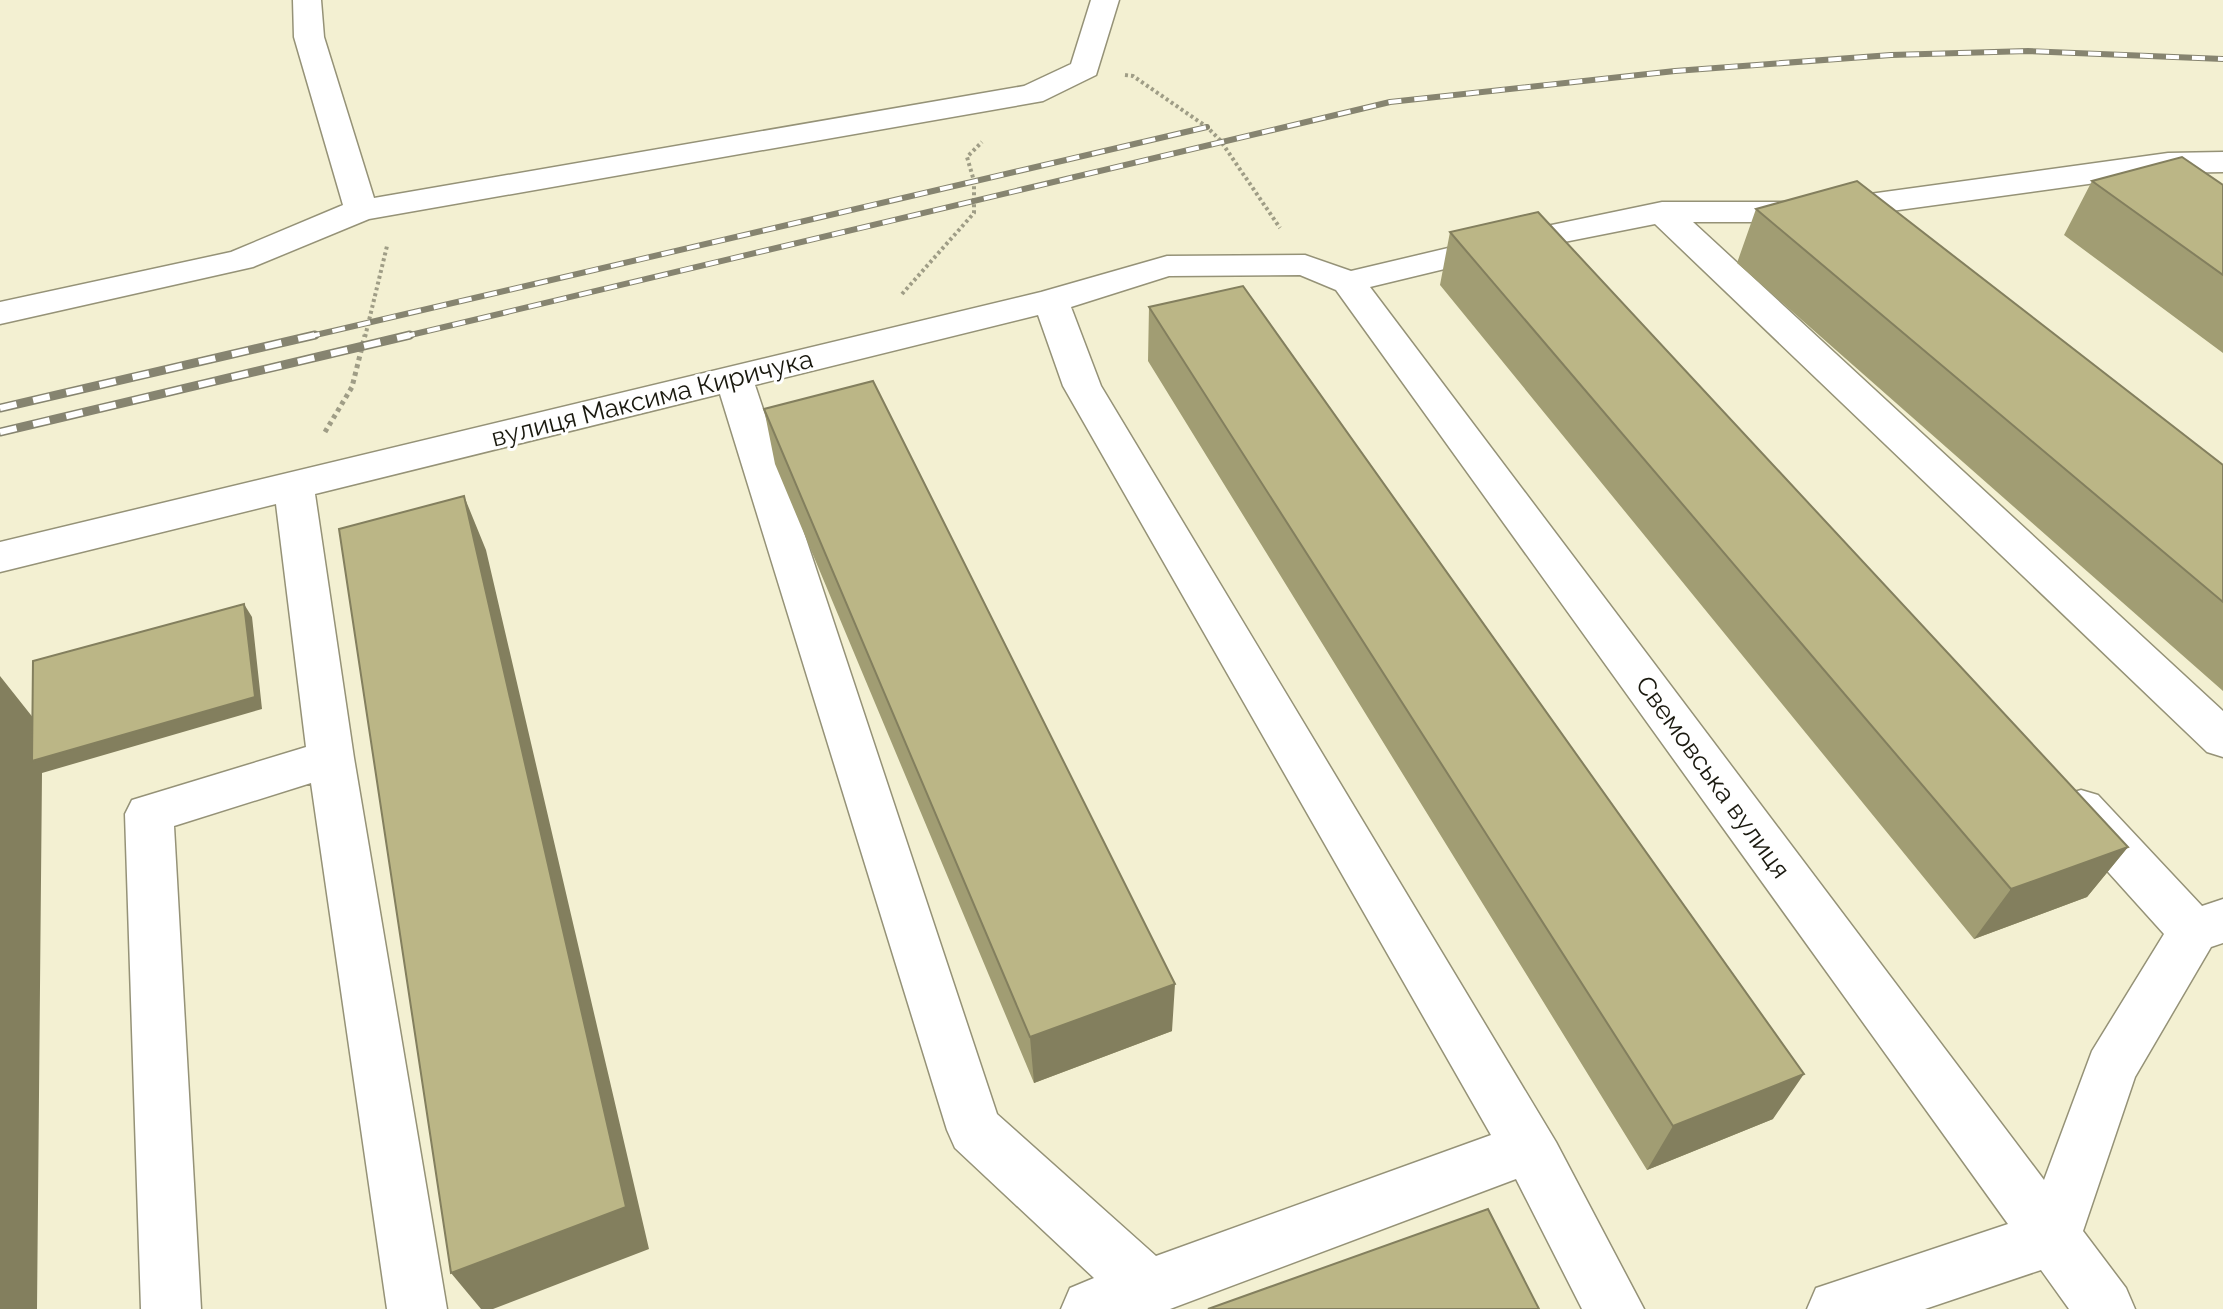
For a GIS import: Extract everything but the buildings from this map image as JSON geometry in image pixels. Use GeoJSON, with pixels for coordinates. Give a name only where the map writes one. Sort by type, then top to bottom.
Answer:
{"type":"FeatureCollection","features":[{"type":"Feature","properties":{"kind":"street"},"geometry":{"type":"LineString","coordinates":[[307,0],[309,37],[361,210]]}},
{"type":"Feature","properties":{"kind":"street"},"geometry":{"type":"LineString","coordinates":[[0,313],[241,260],[361,210],[1032,94],[1085,69],[1105,0]]}},
{"type":"Feature","properties":{"kind":"street"},"geometry":{"type":"LineString","coordinates":[[1305,265],[1348,282],[1662,212],[1811,212],[2168,163],[2223,162]]}},
{"type":"Feature","properties":{"kind":"street"},"geometry":{"type":"LineString","coordinates":[[1662,212],[2223,739]]}},
{"type":"Feature","properties":{"kind":"street"},"geometry":{"type":"LineString","coordinates":[[1554,234],[1586,268]]}},
{"type":"Feature","properties":{"kind":"street","name":"вулиця Максима Киричука"},"geometry":{"type":"LineString","coordinates":[[0,557],[1051,301],[1167,266],[1305,265]]}},
{"type":"Feature","properties":{"kind":"street","name":"Свемовська вулиця"},"geometry":{"type":"LineString","coordinates":[[1348,282],[2105,1309]]}},
{"type":"Feature","properties":{"kind":"street"},"geometry":{"type":"LineString","coordinates":[[1051,301],[1082,386],[1528,1148],[1614,1309]]}},
{"type":"Feature","properties":{"kind":"street"},"geometry":{"type":"LineString","coordinates":[[734,378],[975,1130],[1148,1288]]}},
{"type":"Feature","properties":{"kind":"street"},"geometry":{"type":"LineString","coordinates":[[294,485],[331,758],[417,1309]]}},
{"type":"Feature","properties":{"kind":"street"},"geometry":{"type":"LineString","coordinates":[[171,1309],[149,814],[331,758]]}},
{"type":"Feature","properties":{"kind":"street"},"geometry":{"type":"LineString","coordinates":[[1837,1309],[2052,1238],[2111,1068],[2208,926],[2055,780]]}},
{"type":"Feature","properties":{"kind":"street"},"geometry":{"type":"LineString","coordinates":[[1091,1309],[1528,1148]]}},
{"type":"Feature","properties":{"kind":"path"},"geometry":{"type":"LineString","coordinates":[[1085,69],[1133,76],[1207,127],[1220,140],[1305,265]]}},
{"type":"Feature","properties":{"kind":"path"},"geometry":{"type":"LineString","coordinates":[[854,349],[974,213],[974,181],[967,157],[1032,94]]}},
{"type":"Feature","properties":{"kind":"path"},"geometry":{"type":"LineString","coordinates":[[294,485],[352,387],[398,203]]}},
{"type":"Feature","properties":{"kind":"railway"},"geometry":{"type":"LineString","coordinates":[[402,337],[1390,102],[1675,71],[1891,55],[2028,51],[2223,59]]}},
{"type":"Feature","properties":{"kind":"railway"},"geometry":{"type":"LineString","coordinates":[[307,337],[1207,127]]}},
{"type":"Feature","properties":{"kind":"railway"},"geometry":{"type":"LineString","coordinates":[[0,408],[315,335]]}},
{"type":"Feature","properties":{"kind":"railway"},"geometry":{"type":"LineString","coordinates":[[0,432],[410,335]]}}]}
